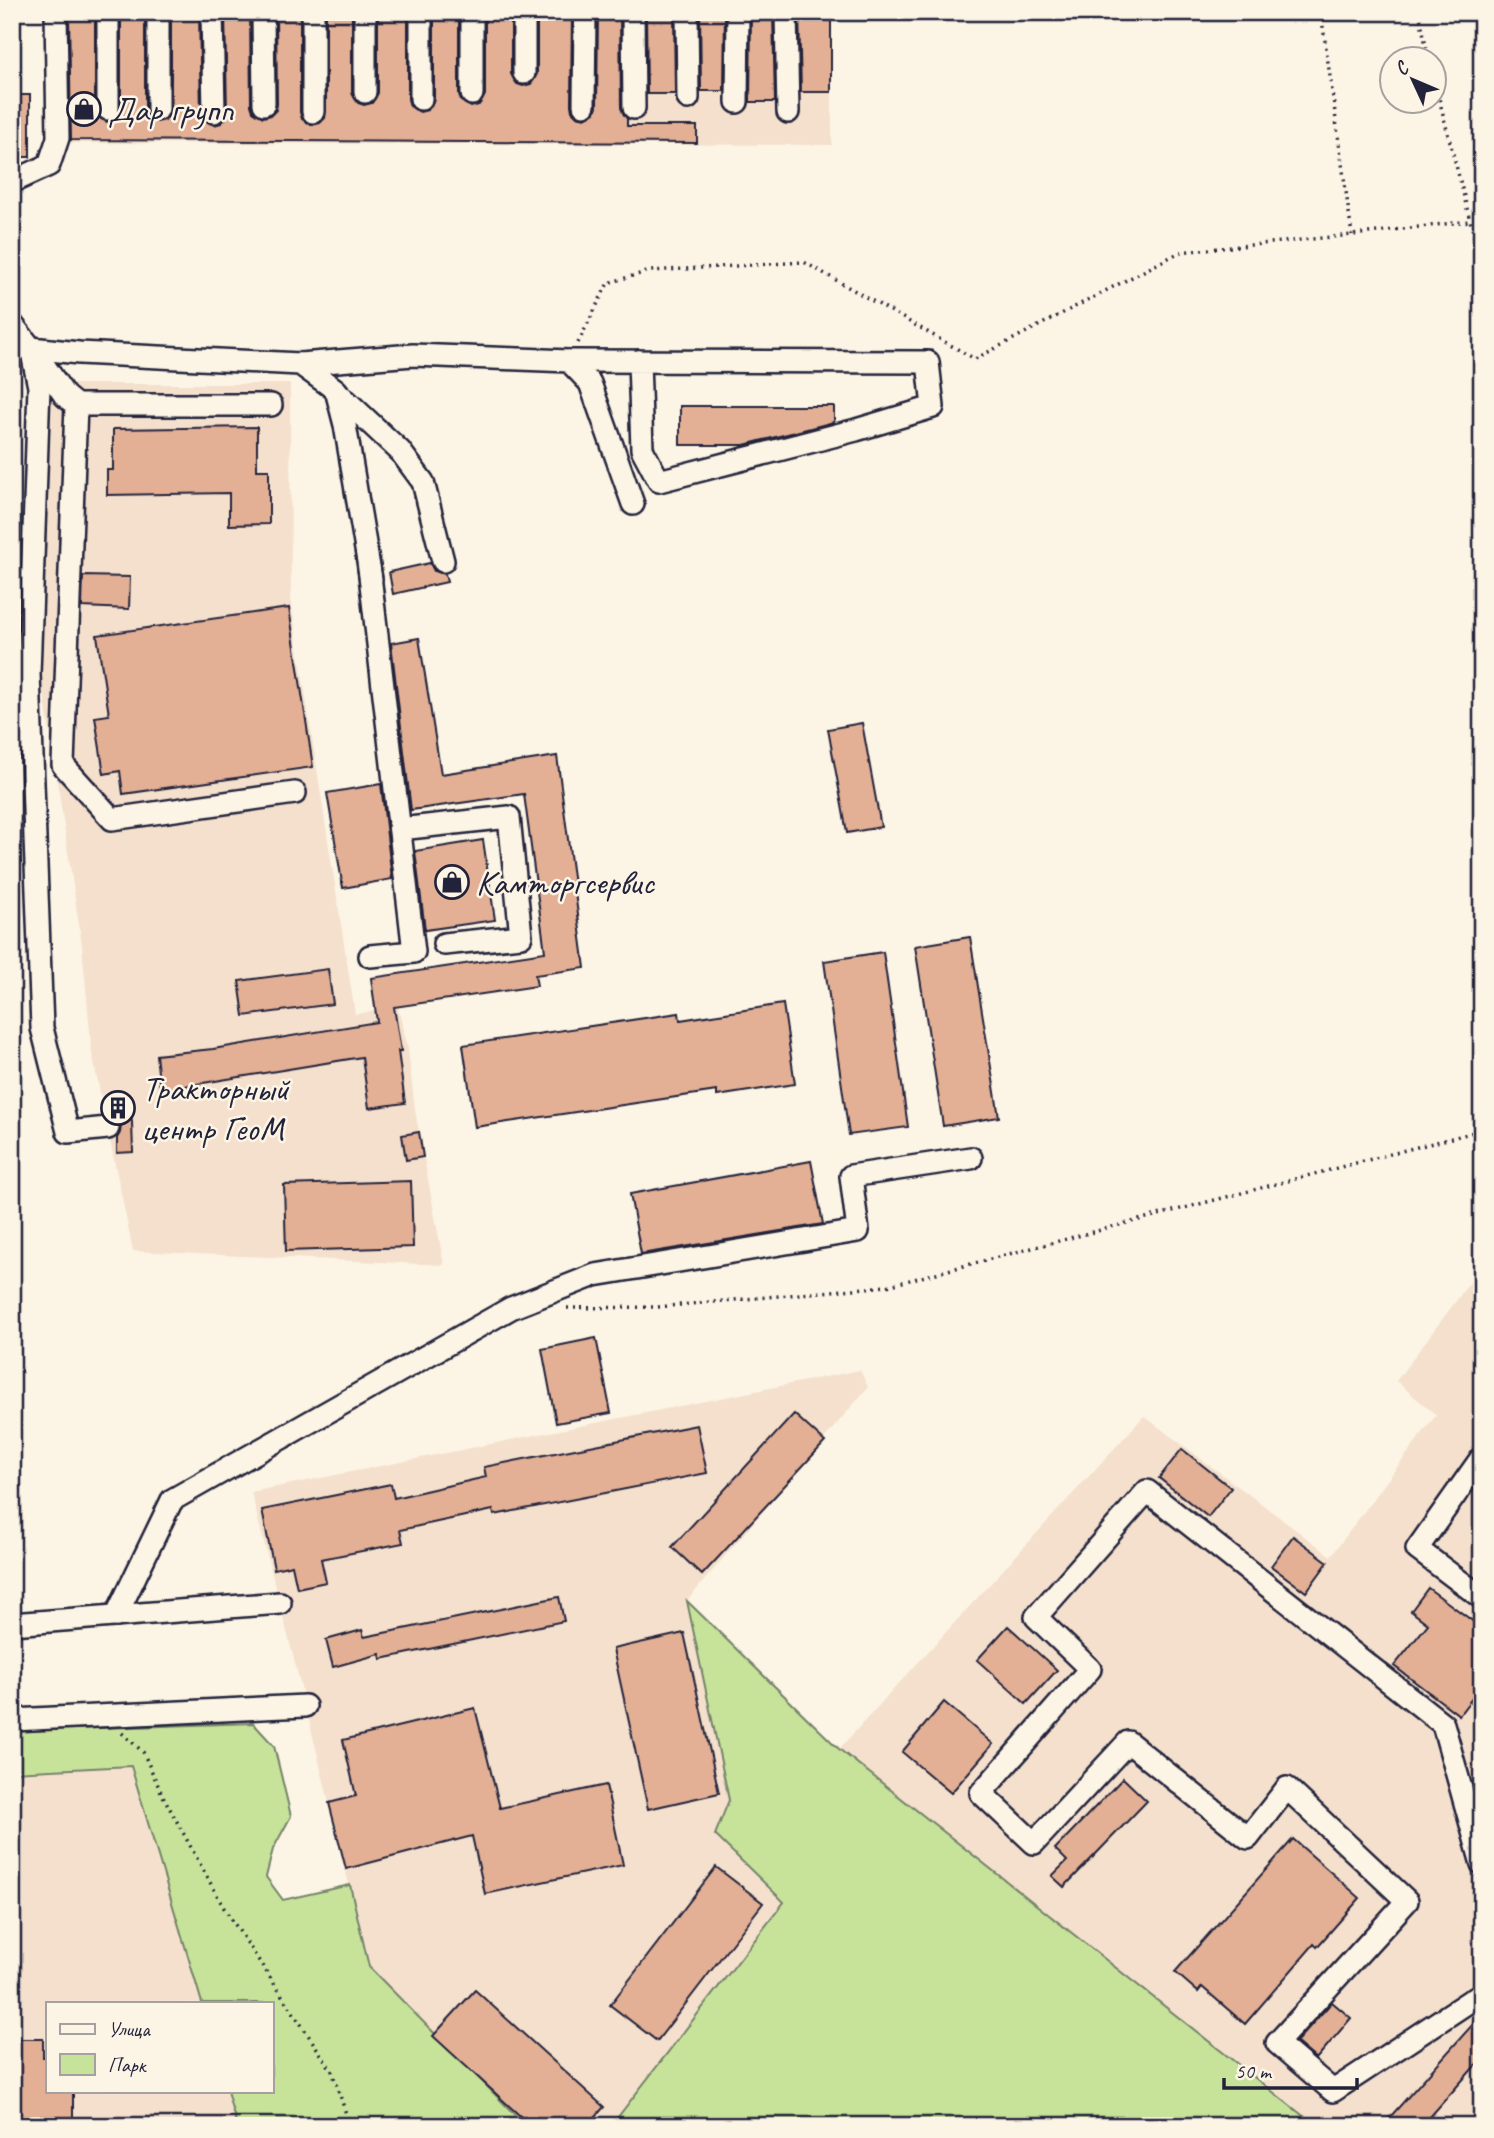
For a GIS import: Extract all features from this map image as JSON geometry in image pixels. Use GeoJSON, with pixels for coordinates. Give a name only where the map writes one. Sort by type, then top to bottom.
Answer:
{"type":"FeatureCollection","features":[{"type":"Feature","properties":{"kind":"lane"},"geometry":{"type":"LineString","coordinates":[[12,182],[49,165],[58,138],[56,12]]}},
{"type":"Feature","properties":{"kind":"lane"},"geometry":{"type":"LineString","coordinates":[[108,12],[108,109]]}},
{"type":"Feature","properties":{"kind":"lane"},"geometry":{"type":"LineString","coordinates":[[158,12],[159,109]]}},
{"type":"Feature","properties":{"kind":"lane"},"geometry":{"type":"LineString","coordinates":[[212,12],[214,112]]}},
{"type":"Feature","properties":{"kind":"lane"},"geometry":{"type":"LineString","coordinates":[[263,12],[264,104]]}},
{"type":"Feature","properties":{"kind":"lane"},"geometry":{"type":"LineString","coordinates":[[313,12],[313,112]]}},
{"type":"Feature","properties":{"kind":"lane"},"geometry":{"type":"LineString","coordinates":[[365,12],[365,92]]}},
{"type":"Feature","properties":{"kind":"lane"},"geometry":{"type":"LineString","coordinates":[[421,12],[421,99]]}},
{"type":"Feature","properties":{"kind":"lane"},"geometry":{"type":"LineString","coordinates":[[472,12],[472,94]]}},
{"type":"Feature","properties":{"kind":"lane"},"geometry":{"type":"LineString","coordinates":[[524,12],[524,73]]}},
{"type":"Feature","properties":{"kind":"lane"},"geometry":{"type":"LineString","coordinates":[[584,105],[585,12]]}},
{"type":"Feature","properties":{"kind":"lane"},"geometry":{"type":"LineString","coordinates":[[633,12],[634,108]]}},
{"type":"Feature","properties":{"kind":"lane"},"geometry":{"type":"LineString","coordinates":[[687,12],[688,98]]}},
{"type":"Feature","properties":{"kind":"lane"},"geometry":{"type":"LineString","coordinates":[[737,102],[738,12]]}},
{"type":"Feature","properties":{"kind":"lane"},"geometry":{"type":"LineString","coordinates":[[786,12],[789,111]]}},
{"type":"Feature","properties":{"kind":"lane"},"geometry":{"type":"LineString","coordinates":[[12,324],[65,396],[76,405],[271,405]]}},
{"type":"Feature","properties":{"kind":"lane"},"geometry":{"type":"LineString","coordinates":[[32,348],[79,353],[300,364],[413,355],[569,361],[639,361],[928,362],[933,407],[856,430],[659,481],[642,449],[639,361]]}},
{"type":"Feature","properties":{"kind":"lane"},"geometry":{"type":"LineString","coordinates":[[32,348],[39,387],[29,674],[41,1028],[68,1132],[108,1128]]}},
{"type":"Feature","properties":{"kind":"lane"},"geometry":{"type":"LineString","coordinates":[[569,361],[590,383],[633,504]]}},
{"type":"Feature","properties":{"kind":"lane"},"geometry":{"type":"LineString","coordinates":[[300,364],[336,390],[400,452],[423,482],[443,561]]}},
{"type":"Feature","properties":{"kind":"lane"},"geometry":{"type":"LineString","coordinates":[[336,390],[345,425],[370,573],[414,951],[370,957]]}},
{"type":"Feature","properties":{"kind":"lane"},"geometry":{"type":"LineString","coordinates":[[76,405],[64,765],[112,819],[295,793]]}},
{"type":"Feature","properties":{"kind":"lane"},"geometry":{"type":"LineString","coordinates":[[400,829],[509,817],[521,936],[444,944]]}},
{"type":"Feature","properties":{"kind":"lane"},"geometry":{"type":"LineString","coordinates":[[116,1616],[172,1500],[511,1308],[595,1275],[859,1231],[851,1176],[971,1158]]}},
{"type":"Feature","properties":{"kind":"lane"},"geometry":{"type":"LineString","coordinates":[[1482,1457],[1417,1549],[1482,1598]]}},
{"type":"Feature","properties":{"kind":"lane"},"geometry":{"type":"LineString","coordinates":[[1482,1864],[1443,1724],[1147,1491],[1036,1617],[1090,1669],[981,1793],[1034,1843],[1128,1742],[1248,1838],[1287,1788],[1407,1901],[1277,2043],[1333,2091],[1482,1993]]}},
{"type":"Feature","properties":{"kind":"lane"},"geometry":{"type":"LineString","coordinates":[[12,1624],[279,1604]]}},
{"type":"Feature","properties":{"kind":"lane"},"geometry":{"type":"LineString","coordinates":[[12,1720],[305,1706]]}},
{"type":"Feature","properties":{"kind":"path"},"geometry":{"type":"LineString","coordinates":[[1321,12],[1352,235]]}},
{"type":"Feature","properties":{"kind":"path"},"geometry":{"type":"LineString","coordinates":[[1419,12],[1426,46]]}},
{"type":"Feature","properties":{"kind":"path"},"geometry":{"type":"LineString","coordinates":[[1443,116],[1482,267]]}},
{"type":"Feature","properties":{"kind":"path"},"geometry":{"type":"LineString","coordinates":[[569,361],[608,283],[650,271],[804,262],[975,359],[1180,252],[1470,221]]}},
{"type":"Feature","properties":{"kind":"path"},"geometry":{"type":"LineString","coordinates":[[1473,232],[1482,231]]}},
{"type":"Feature","properties":{"kind":"path"},"geometry":{"type":"LineString","coordinates":[[565,1308],[658,1307],[887,1286],[1482,1130]]}},
{"type":"Feature","properties":{"kind":"path"},"geometry":{"type":"LineString","coordinates":[[102,1715],[143,1752],[162,1794],[224,1908],[332,2071],[350,2126]]}},
{"type":"Feature","properties":{"kind":"shaded area"},"geometry":{"type":"Polygon","coordinates":[[[60,12],[832,12],[832,145],[61,143],[60,12]]]}},
{"type":"Feature","properties":{"kind":"shaded area"},"geometry":{"type":"Polygon","coordinates":[[[62,384],[290,384],[291,602],[355,1014],[398,1008],[408,1049],[415,1110],[444,1265],[133,1251],[92,1054],[82,945],[41,674],[52,389],[62,384]]]}},
{"type":"Feature","properties":{"kind":"shaded area"},"geometry":{"type":"Polygon","coordinates":[[[1470,1282],[1482,1291],[1482,2126],[1316,2126],[839,1749],[1144,1416],[1331,1556],[1436,1415],[1396,1381],[1470,1282]]]}},
{"type":"Feature","properties":{"kind":"shaded area"},"geometry":{"type":"Polygon","coordinates":[[[860,1370],[868,1387],[687,1601],[729,1801],[716,1835],[784,1902],[611,2126],[526,2126],[369,1967],[251,1492],[860,1370]]]}},
{"type":"Feature","properties":{"kind":"shaded area"},"geometry":{"type":"Polygon","coordinates":[[[131,1766],[202,2002],[46,2002],[46,2092],[227,2092],[237,2126],[12,2126],[12,1772],[131,1766]]]}},
{"type":"Feature","properties":{"kind":"green space"},"geometry":{"type":"Polygon","coordinates":[[[687,1601],[839,1749],[1316,2126],[611,2126],[784,1902],[715,1835],[729,1800],[687,1601]]]}},
{"type":"Feature","properties":{"kind":"green space"},"geometry":{"type":"Polygon","coordinates":[[[253,1723],[274,1746],[291,1816],[273,1849],[266,1877],[283,1900],[350,1885],[369,1967],[526,2126],[237,2126],[227,2092],[273,2092],[273,2002],[202,2002],[131,1766],[12,1772],[12,1731],[253,1723]]]}},
{"type":"Feature","properties":{"kind":"building"},"geometry":{"type":"Polygon","coordinates":[[[69,12],[95,12],[95,109],[97,116],[107,122],[115,120],[121,109],[121,12],[145,12],[145,109],[147,116],[157,122],[165,120],[171,109],[171,12],[199,12],[201,112],[203,119],[214,125],[226,118],[227,112],[225,12],[250,12],[251,105],[253,111],[263,117],[271,115],[277,104],[276,12],[300,12],[300,112],[302,119],[312,125],[320,123],[326,112],[326,12],[352,12],[352,93],[358,103],[364,105],[372,103],[378,93],[378,12],[408,12],[408,99],[410,106],[420,112],[428,110],[434,100],[434,12],[459,12],[459,94],[461,101],[471,107],[479,105],[485,95],[485,12],[511,12],[511,74],[517,84],[523,86],[531,84],[537,74],[537,12],[572,12],[571,105],[577,116],[585,118],[595,112],[597,106],[598,12],[620,12],[621,108],[627,119],[627,126],[697,126],[697,143],[71,140],[69,12]]]}},
{"type":"Feature","properties":{"kind":"building"},"geometry":{"type":"Polygon","coordinates":[[[646,12],[674,12],[675,94],[647,94],[646,12]]]}},
{"type":"Feature","properties":{"kind":"building"},"geometry":{"type":"Polygon","coordinates":[[[700,12],[725,12],[724,91],[701,91],[700,12]]]}},
{"type":"Feature","properties":{"kind":"building"},"geometry":{"type":"Polygon","coordinates":[[[751,12],[773,12],[775,102],[750,102],[751,12]]]}},
{"type":"Feature","properties":{"kind":"building"},"geometry":{"type":"Polygon","coordinates":[[[799,12],[831,12],[831,92],[801,92],[799,12]]]}},
{"type":"Feature","properties":{"kind":"building"},"geometry":{"type":"Polygon","coordinates":[[[12,95],[30,95],[30,157],[12,157],[12,95]]]}},
{"type":"Feature","properties":{"kind":"building"},"geometry":{"type":"Polygon","coordinates":[[[680,406],[834,406],[834,422],[744,445],[680,445],[680,406]]]}},
{"type":"Feature","properties":{"kind":"building"},"geometry":{"type":"Polygon","coordinates":[[[257,427],[257,470],[269,470],[269,524],[229,525],[229,493],[107,495],[107,470],[113,470],[113,429],[257,427]]]}},
{"type":"Feature","properties":{"kind":"building"},"geometry":{"type":"Polygon","coordinates":[[[430,563],[434,571],[445,574],[447,582],[393,594],[389,572],[430,563]]]}},
{"type":"Feature","properties":{"kind":"building"},"geometry":{"type":"Polygon","coordinates":[[[83,576],[130,577],[129,609],[82,607],[83,576]]]}},
{"type":"Feature","properties":{"kind":"building"},"geometry":{"type":"Polygon","coordinates":[[[289,608],[313,767],[123,794],[120,771],[104,774],[95,717],[109,715],[97,635],[289,608]]]}},
{"type":"Feature","properties":{"kind":"building"},"geometry":{"type":"Polygon","coordinates":[[[419,638],[441,774],[557,756],[585,968],[535,975],[537,986],[394,1007],[405,1103],[369,1108],[362,1057],[160,1090],[156,1055],[213,1049],[377,1022],[371,978],[545,952],[524,794],[411,810],[391,643],[419,638]]]}},
{"type":"Feature","properties":{"kind":"building"},"geometry":{"type":"Polygon","coordinates":[[[862,723],[881,827],[847,833],[828,729],[862,723]]]}},
{"type":"Feature","properties":{"kind":"building"},"geometry":{"type":"Polygon","coordinates":[[[381,784],[392,879],[343,888],[327,793],[381,784]]]}},
{"type":"Feature","properties":{"kind":"building"},"geometry":{"type":"Polygon","coordinates":[[[483,840],[495,920],[425,930],[415,851],[483,840]]]}},
{"type":"Feature","properties":{"kind":"building"},"geometry":{"type":"Polygon","coordinates":[[[970,937],[999,1117],[943,1126],[915,946],[970,937]]]}},
{"type":"Feature","properties":{"kind":"building"},"geometry":{"type":"Polygon","coordinates":[[[883,952],[908,1127],[849,1135],[824,961],[883,952]]]}},
{"type":"Feature","properties":{"kind":"building"},"geometry":{"type":"Polygon","coordinates":[[[328,969],[333,1004],[244,1016],[239,981],[328,969]]]}},
{"type":"Feature","properties":{"kind":"building"},"geometry":{"type":"Polygon","coordinates":[[[783,1004],[795,1084],[717,1096],[717,1091],[475,1127],[463,1045],[679,1013],[680,1020],[783,1004]]]}},
{"type":"Feature","properties":{"kind":"building"},"geometry":{"type":"Polygon","coordinates":[[[127,1095],[132,1122],[133,1152],[117,1153],[117,1138],[121,1126],[118,1120],[108,1115],[106,1098],[127,1095]]]}},
{"type":"Feature","properties":{"kind":"building"},"geometry":{"type":"Polygon","coordinates":[[[419,1132],[423,1157],[406,1160],[402,1135],[419,1132]]]}},
{"type":"Feature","properties":{"kind":"building"},"geometry":{"type":"Polygon","coordinates":[[[811,1161],[823,1224],[641,1254],[630,1194],[811,1161]]]}},
{"type":"Feature","properties":{"kind":"building"},"geometry":{"type":"Polygon","coordinates":[[[411,1181],[413,1247],[286,1251],[284,1185],[411,1181]]]}},
{"type":"Feature","properties":{"kind":"building"},"geometry":{"type":"Polygon","coordinates":[[[596,1338],[611,1413],[556,1423],[542,1349],[596,1338]]]}},
{"type":"Feature","properties":{"kind":"building"},"geometry":{"type":"Polygon","coordinates":[[[794,1414],[825,1442],[702,1575],[672,1547],[794,1414]]]}},
{"type":"Feature","properties":{"kind":"building"},"geometry":{"type":"Polygon","coordinates":[[[697,1425],[707,1473],[494,1515],[493,1510],[400,1530],[403,1543],[321,1559],[326,1582],[297,1588],[292,1565],[274,1569],[262,1510],[391,1484],[394,1498],[486,1477],[484,1467],[697,1425]]]}},
{"type":"Feature","properties":{"kind":"building"},"geometry":{"type":"Polygon","coordinates":[[[1182,1449],[1231,1488],[1208,1517],[1159,1478],[1182,1449]]]}},
{"type":"Feature","properties":{"kind":"building"},"geometry":{"type":"Polygon","coordinates":[[[1293,1536],[1328,1562],[1306,1592],[1271,1566],[1293,1536]]]}},
{"type":"Feature","properties":{"kind":"building"},"geometry":{"type":"Polygon","coordinates":[[[1428,1588],[1482,1628],[1482,1685],[1459,1715],[1394,1666],[1428,1624],[1411,1611],[1428,1588]]]}},
{"type":"Feature","properties":{"kind":"building"},"geometry":{"type":"Polygon","coordinates":[[[559,1597],[564,1621],[381,1659],[380,1654],[333,1667],[326,1640],[362,1630],[364,1637],[559,1597]]]}},
{"type":"Feature","properties":{"kind":"building"},"geometry":{"type":"Polygon","coordinates":[[[1008,1626],[1057,1670],[1026,1704],[977,1660],[1008,1626]]]}},
{"type":"Feature","properties":{"kind":"building"},"geometry":{"type":"Polygon","coordinates":[[[684,1633],[719,1793],[648,1809],[613,1649],[684,1633]]]}},
{"type":"Feature","properties":{"kind":"building"},"geometry":{"type":"Polygon","coordinates":[[[944,1702],[993,1744],[951,1793],[902,1752],[944,1702]]]}},
{"type":"Feature","properties":{"kind":"building"},"geometry":{"type":"Polygon","coordinates":[[[475,1708],[500,1808],[606,1785],[623,1865],[485,1894],[472,1836],[346,1869],[329,1803],[356,1796],[343,1740],[475,1708]]]}},
{"type":"Feature","properties":{"kind":"building"},"geometry":{"type":"Polygon","coordinates":[[[1123,1778],[1147,1801],[1064,1887],[1052,1876],[1067,1861],[1055,1849],[1123,1778]]]}},
{"type":"Feature","properties":{"kind":"building"},"geometry":{"type":"Polygon","coordinates":[[[1293,1839],[1360,1898],[1317,1947],[1314,1944],[1245,2024],[1202,1987],[1198,1992],[1175,1972],[1293,1839]]]}},
{"type":"Feature","properties":{"kind":"building"},"geometry":{"type":"Polygon","coordinates":[[[716,1867],[763,1903],[657,2041],[610,2005],[716,1867]]]}},
{"type":"Feature","properties":{"kind":"building"},"geometry":{"type":"Polygon","coordinates":[[[475,1990],[604,2107],[587,2126],[531,2126],[433,2036],[475,1990]]]}},
{"type":"Feature","properties":{"kind":"building"},"geometry":{"type":"Polygon","coordinates":[[[1332,2002],[1351,2018],[1316,2059],[1296,2042],[1332,2002]]]}},
{"type":"Feature","properties":{"kind":"building"},"geometry":{"type":"Polygon","coordinates":[[[1482,2014],[1482,2058],[1422,2126],[1382,2126],[1482,2014]]]}},
{"type":"Feature","properties":{"kind":"building"},"geometry":{"type":"Polygon","coordinates":[[[12,2039],[43,2039],[46,2092],[73,2092],[73,2126],[12,2126],[12,2039]]]}},
{"type":"Feature","properties":{"kind":"railway"},"geometry":{"type":"LineString","coordinates":[[1474,12],[1482,53]]}},
{"type":"Feature","properties":{"kind":"place","name":"Дар групп"},"geometry":{"type":"Point","coordinates":[84,109]}},
{"type":"Feature","properties":{"kind":"place","name":"Камторгсервис"},"geometry":{"type":"Point","coordinates":[452,882]}},
{"type":"Feature","properties":{"kind":"place","name":"Тракторный центр ГеоМ"},"geometry":{"type":"Point","coordinates":[118,1108]}}]}
